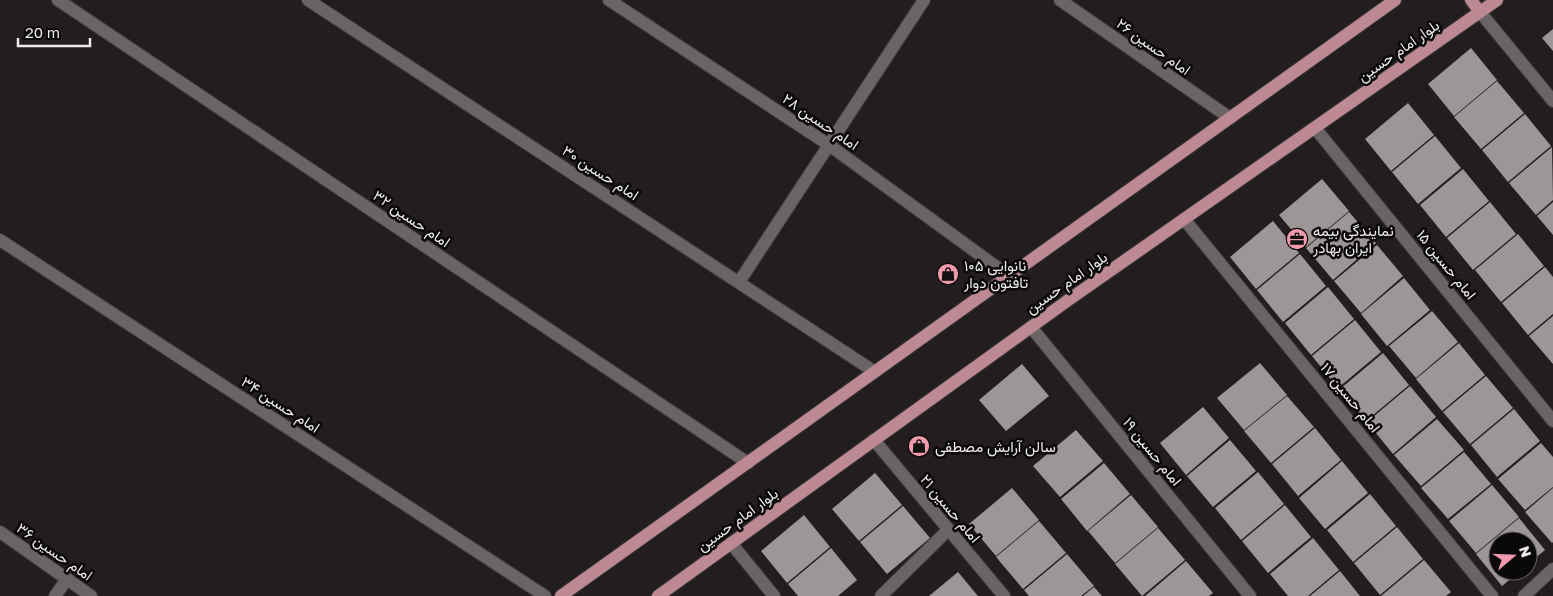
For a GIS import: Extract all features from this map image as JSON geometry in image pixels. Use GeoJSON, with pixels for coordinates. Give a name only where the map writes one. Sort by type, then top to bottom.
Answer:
{"type":"FeatureCollection","features":[{"type":"Feature","properties":{"kind":"main road"},"geometry":{"type":"LineString","coordinates":[[561,596],[1395,0]]}},
{"type":"Feature","properties":{"kind":"main road"},"geometry":{"type":"LineString","coordinates":[[1471,0],[1480,12]]}},
{"type":"Feature","properties":{"kind":"main road","name":"بلوار امام حسین"},"geometry":{"type":"LineString","coordinates":[[658,596],[1031,327],[1497,0]]}},
{"type":"Feature","properties":{"kind":"street","name":"امام حسین ۳۲"},"geometry":{"type":"LineString","coordinates":[[58,0],[748,462]]}},
{"type":"Feature","properties":{"kind":"street","name":"امام حسین ۳۰"},"geometry":{"type":"LineString","coordinates":[[308,0],[876,372]]}},
{"type":"Feature","properties":{"kind":"street","name":"امام حسین ۲۸"},"geometry":{"type":"LineString","coordinates":[[609,0],[829,145],[1009,276]]}},
{"type":"Feature","properties":{"kind":"street"},"geometry":{"type":"LineString","coordinates":[[738,282],[924,0]]}},
{"type":"Feature","properties":{"kind":"street","name":"امام حسین ۲۶"},"geometry":{"type":"LineString","coordinates":[[1060,0],[1230,118]]}},
{"type":"Feature","properties":{"kind":"street"},"geometry":{"type":"LineString","coordinates":[[1480,12],[1553,102]]}},
{"type":"Feature","properties":{"kind":"street","name":"امام حسین ۱۵"},"geometry":{"type":"LineString","coordinates":[[1315,128],[1553,421]]}},
{"type":"Feature","properties":{"kind":"street","name":"امام حسین ۱۷"},"geometry":{"type":"LineString","coordinates":[[1184,219],[1492,596]]}},
{"type":"Feature","properties":{"kind":"street","name":"امام حسین ۳۴"},"geometry":{"type":"LineString","coordinates":[[0,240],[545,596]]}},
{"type":"Feature","properties":{"kind":"street","name":"امام حسین ۱۹"},"geometry":{"type":"LineString","coordinates":[[1031,327],[1250,596]]}},
{"type":"Feature","properties":{"kind":"street","name":"امام حسین ۲۱"},"geometry":{"type":"LineString","coordinates":[[874,440],[1004,596]]}},
{"type":"Feature","properties":{"kind":"street"},"geometry":{"type":"LineString","coordinates":[[881,596],[948,530]]}},
{"type":"Feature","properties":{"kind":"street","name":"امام حسین ۳۶"},"geometry":{"type":"LineString","coordinates":[[0,532],[91,596]]}},
{"type":"Feature","properties":{"kind":"street"},"geometry":{"type":"LineString","coordinates":[[731,543],[774,596]]}},
{"type":"Feature","properties":{"kind":"street"},"geometry":{"type":"LineString","coordinates":[[1524,596],[1553,569]]}},
{"type":"Feature","properties":{"kind":"street"},"geometry":{"type":"LineString","coordinates":[[55,596],[67,579]]}},
{"type":"Feature","properties":{"kind":"building"},"geometry":{"type":"Polygon","coordinates":[[[1553,29],[1553,51],[1542,38],[1553,29]]]}},
{"type":"Feature","properties":{"kind":"building"},"geometry":{"type":"Polygon","coordinates":[[[1471,48],[1497,80],[1454,116],[1428,84],[1471,48]]]}},
{"type":"Feature","properties":{"kind":"building"},"geometry":{"type":"Polygon","coordinates":[[[1497,81],[1524,113],[1481,149],[1454,117],[1497,81]]]}},
{"type":"Feature","properties":{"kind":"building"},"geometry":{"type":"Polygon","coordinates":[[[1408,103],[1434,135],[1391,171],[1365,139],[1408,103]]]}},
{"type":"Feature","properties":{"kind":"building"},"geometry":{"type":"Polygon","coordinates":[[[1525,114],[1551,146],[1508,182],[1482,150],[1525,114]]]}},
{"type":"Feature","properties":{"kind":"building"},"geometry":{"type":"Polygon","coordinates":[[[1435,136],[1461,168],[1418,204],[1392,172],[1435,136]]]}},
{"type":"Feature","properties":{"kind":"building"},"geometry":{"type":"Polygon","coordinates":[[[1552,147],[1553,200],[1536,215],[1509,183],[1552,147]]]}},
{"type":"Feature","properties":{"kind":"building"},"geometry":{"type":"Polygon","coordinates":[[[1463,169],[1489,201],[1446,237],[1420,205],[1463,169]]]}},
{"type":"Feature","properties":{"kind":"building"},"geometry":{"type":"Polygon","coordinates":[[[1322,179],[1349,211],[1306,247],[1279,215],[1322,179]]]}},
{"type":"Feature","properties":{"kind":"building"},"geometry":{"type":"Polygon","coordinates":[[[1490,202],[1516,234],[1473,270],[1447,238],[1490,202]]]}},
{"type":"Feature","properties":{"kind":"building"},"geometry":{"type":"Polygon","coordinates":[[[1553,202],[1553,235],[1537,216],[1553,202]]]}},
{"type":"Feature","properties":{"kind":"building"},"geometry":{"type":"Polygon","coordinates":[[[1349,212],[1376,243],[1333,280],[1306,248],[1349,212]]]}},
{"type":"Feature","properties":{"kind":"building"},"geometry":{"type":"Polygon","coordinates":[[[1273,221],[1299,253],[1256,289],[1230,257],[1273,221]]]}},
{"type":"Feature","properties":{"kind":"building"},"geometry":{"type":"Polygon","coordinates":[[[1518,234],[1544,266],[1501,302],[1475,270],[1518,234]]]}},
{"type":"Feature","properties":{"kind":"building"},"geometry":{"type":"Polygon","coordinates":[[[1377,245],[1403,276],[1361,313],[1334,281],[1377,245]]]}},
{"type":"Feature","properties":{"kind":"building"},"geometry":{"type":"Polygon","coordinates":[[[1300,254],[1326,286],[1283,322],[1257,290],[1300,254]]]}},
{"type":"Feature","properties":{"kind":"building"},"geometry":{"type":"Polygon","coordinates":[[[1545,267],[1553,277],[1553,314],[1528,335],[1502,303],[1545,267]]]}},
{"type":"Feature","properties":{"kind":"building"},"geometry":{"type":"Polygon","coordinates":[[[1404,278],[1430,310],[1387,346],[1361,314],[1404,278]]]}},
{"type":"Feature","properties":{"kind":"building"},"geometry":{"type":"Polygon","coordinates":[[[1328,287],[1354,319],[1311,355],[1285,323],[1328,287]]]}},
{"type":"Feature","properties":{"kind":"building"},"geometry":{"type":"Polygon","coordinates":[[[1432,311],[1458,342],[1416,378],[1389,346],[1432,311]]]}},
{"type":"Feature","properties":{"kind":"building"},"geometry":{"type":"Polygon","coordinates":[[[1553,316],[1553,364],[1529,336],[1553,316]]]}},
{"type":"Feature","properties":{"kind":"building"},"geometry":{"type":"Polygon","coordinates":[[[1355,320],[1381,352],[1338,388],[1312,356],[1355,320]]]}},
{"type":"Feature","properties":{"kind":"building"},"geometry":{"type":"Polygon","coordinates":[[[1459,343],[1485,375],[1442,411],[1416,379],[1459,343]]]}},
{"type":"Feature","properties":{"kind":"building"},"geometry":{"type":"Polygon","coordinates":[[[1383,353],[1409,385],[1366,421],[1340,389],[1383,353]]]}},
{"type":"Feature","properties":{"kind":"building"},"geometry":{"type":"Polygon","coordinates":[[[1260,363],[1287,395],[1244,430],[1217,398],[1260,363]]]}},
{"type":"Feature","properties":{"kind":"building"},"geometry":{"type":"Polygon","coordinates":[[[1022,364],[1049,396],[1006,431],[979,400],[1022,364]]]}},
{"type":"Feature","properties":{"kind":"building"},"geometry":{"type":"Polygon","coordinates":[[[1486,376],[1513,408],[1470,444],[1443,412],[1486,376]]]}},
{"type":"Feature","properties":{"kind":"building"},"geometry":{"type":"Polygon","coordinates":[[[1410,386],[1436,417],[1393,454],[1367,422],[1410,386]]]}},
{"type":"Feature","properties":{"kind":"building"},"geometry":{"type":"Polygon","coordinates":[[[1287,396],[1314,427],[1271,463],[1244,431],[1287,396]]]}},
{"type":"Feature","properties":{"kind":"building"},"geometry":{"type":"Polygon","coordinates":[[[1203,407],[1229,438],[1186,475],[1160,443],[1203,407]]]}},
{"type":"Feature","properties":{"kind":"building"},"geometry":{"type":"Polygon","coordinates":[[[1514,409],[1540,441],[1497,477],[1471,445],[1514,409]]]}},
{"type":"Feature","properties":{"kind":"building"},"geometry":{"type":"Polygon","coordinates":[[[1437,419],[1464,450],[1421,486],[1394,455],[1437,419]]]}},
{"type":"Feature","properties":{"kind":"building"},"geometry":{"type":"Polygon","coordinates":[[[1315,428],[1341,460],[1298,496],[1272,464],[1315,428]]]}},
{"type":"Feature","properties":{"kind":"building"},"geometry":{"type":"Polygon","coordinates":[[[1076,430],[1103,461],[1060,497],[1033,466],[1076,430]]]}},
{"type":"Feature","properties":{"kind":"building"},"geometry":{"type":"Polygon","coordinates":[[[1230,440],[1256,471],[1213,507],[1187,476],[1230,440]]]}},
{"type":"Feature","properties":{"kind":"building"},"geometry":{"type":"Polygon","coordinates":[[[1541,443],[1553,457],[1553,487],[1525,510],[1498,479],[1541,443]]]}},
{"type":"Feature","properties":{"kind":"building"},"geometry":{"type":"Polygon","coordinates":[[[1464,452],[1491,484],[1448,519],[1421,488],[1464,452]]]}},
{"type":"Feature","properties":{"kind":"building"},"geometry":{"type":"Polygon","coordinates":[[[1342,461],[1368,493],[1325,529],[1299,498],[1342,461]]]}},
{"type":"Feature","properties":{"kind":"building"},"geometry":{"type":"Polygon","coordinates":[[[1104,463],[1130,494],[1087,531],[1061,499],[1104,463]]]}},
{"type":"Feature","properties":{"kind":"building"},"geometry":{"type":"Polygon","coordinates":[[[1258,472],[1284,504],[1241,540],[1215,508],[1258,472]]]}},
{"type":"Feature","properties":{"kind":"building"},"geometry":{"type":"Polygon","coordinates":[[[875,473],[902,505],[859,541],[832,509],[875,473]]]}},
{"type":"Feature","properties":{"kind":"building"},"geometry":{"type":"Polygon","coordinates":[[[1492,485],[1519,517],[1502,531],[1488,531],[1488,543],[1476,553],[1449,521],[1492,485]]]}},
{"type":"Feature","properties":{"kind":"building"},"geometry":{"type":"Polygon","coordinates":[[[1012,488],[1039,520],[996,556],[969,524],[1012,488]]]}},
{"type":"Feature","properties":{"kind":"building"},"geometry":{"type":"Polygon","coordinates":[[[1553,488],[1553,542],[1552,543],[1525,512],[1553,488]]]}},
{"type":"Feature","properties":{"kind":"building"},"geometry":{"type":"Polygon","coordinates":[[[1370,494],[1396,526],[1353,562],[1327,530],[1370,494]]]}},
{"type":"Feature","properties":{"kind":"building"},"geometry":{"type":"Polygon","coordinates":[[[1131,495],[1158,527],[1115,563],[1088,531],[1131,495]]]}},
{"type":"Feature","properties":{"kind":"building"},"geometry":{"type":"Polygon","coordinates":[[[1285,505],[1311,537],[1268,573],[1242,541],[1285,505]]]}},
{"type":"Feature","properties":{"kind":"building"},"geometry":{"type":"Polygon","coordinates":[[[903,506],[930,538],[887,574],[860,542],[903,506]]]}},
{"type":"Feature","properties":{"kind":"building"},"geometry":{"type":"Polygon","coordinates":[[[804,515],[830,547],[787,583],[761,551],[804,515]]]}},
{"type":"Feature","properties":{"kind":"building"},"geometry":{"type":"Polygon","coordinates":[[[1519,518],[1530,531],[1503,531],[1519,518]]]}},
{"type":"Feature","properties":{"kind":"building"},"geometry":{"type":"Polygon","coordinates":[[[1039,521],[1066,553],[1023,589],[996,557],[1039,521]]]}},
{"type":"Feature","properties":{"kind":"building"},"geometry":{"type":"Polygon","coordinates":[[[1397,527],[1423,559],[1380,595],[1354,563],[1397,527]]]}},
{"type":"Feature","properties":{"kind":"building"},"geometry":{"type":"Polygon","coordinates":[[[1158,528],[1185,560],[1142,596],[1115,564],[1158,528]]]}},
{"type":"Feature","properties":{"kind":"building"},"geometry":{"type":"Polygon","coordinates":[[[1313,538],[1339,570],[1308,596],[1288,596],[1270,574],[1313,538]]]}},
{"type":"Feature","properties":{"kind":"building"},"geometry":{"type":"Polygon","coordinates":[[[1538,541],[1545,550],[1538,556],[1538,541]]]}},
{"type":"Feature","properties":{"kind":"building"},"geometry":{"type":"Polygon","coordinates":[[[1488,544],[1488,569],[1476,554],[1488,544]]]}},
{"type":"Feature","properties":{"kind":"building"},"geometry":{"type":"Polygon","coordinates":[[[831,548],[857,580],[838,596],[798,596],[788,584],[831,548]]]}},
{"type":"Feature","properties":{"kind":"building"},"geometry":{"type":"Polygon","coordinates":[[[1067,554],[1094,586],[1081,596],[1029,596],[1024,590],[1067,554]]]}},
{"type":"Feature","properties":{"kind":"building"},"geometry":{"type":"Polygon","coordinates":[[[1424,560],[1451,592],[1446,596],[1381,596],[1424,560]]]}},
{"type":"Feature","properties":{"kind":"building"},"geometry":{"type":"Polygon","coordinates":[[[1186,561],[1213,593],[1209,596],[1145,596],[1186,561]]]}},
{"type":"Feature","properties":{"kind":"building"},"geometry":{"type":"Polygon","coordinates":[[[1340,571],[1360,596],[1310,596],[1340,571]]]}},
{"type":"Feature","properties":{"kind":"building"},"geometry":{"type":"Polygon","coordinates":[[[958,572],[978,596],[929,596],[958,572]]]}},
{"type":"Feature","properties":{"kind":"building"},"geometry":{"type":"Polygon","coordinates":[[[1498,581],[1508,581],[1502,586],[1498,581]]]}},
{"type":"Feature","properties":{"kind":"building"},"geometry":{"type":"Polygon","coordinates":[[[1094,587],[1102,596],[1083,596],[1094,587]]]}},
{"type":"Feature","properties":{"kind":"place","name":"نمایندگی بیمه ایران بهادر"},"geometry":{"type":"Point","coordinates":[1297,239]}},
{"type":"Feature","properties":{"kind":"place","name":"نانوایی ۱۰۵ تافتون دوار"},"geometry":{"type":"Point","coordinates":[948,274]}},
{"type":"Feature","properties":{"kind":"place","name":"سالن آرایش مصطفی"},"geometry":{"type":"Point","coordinates":[919,446]}}]}
